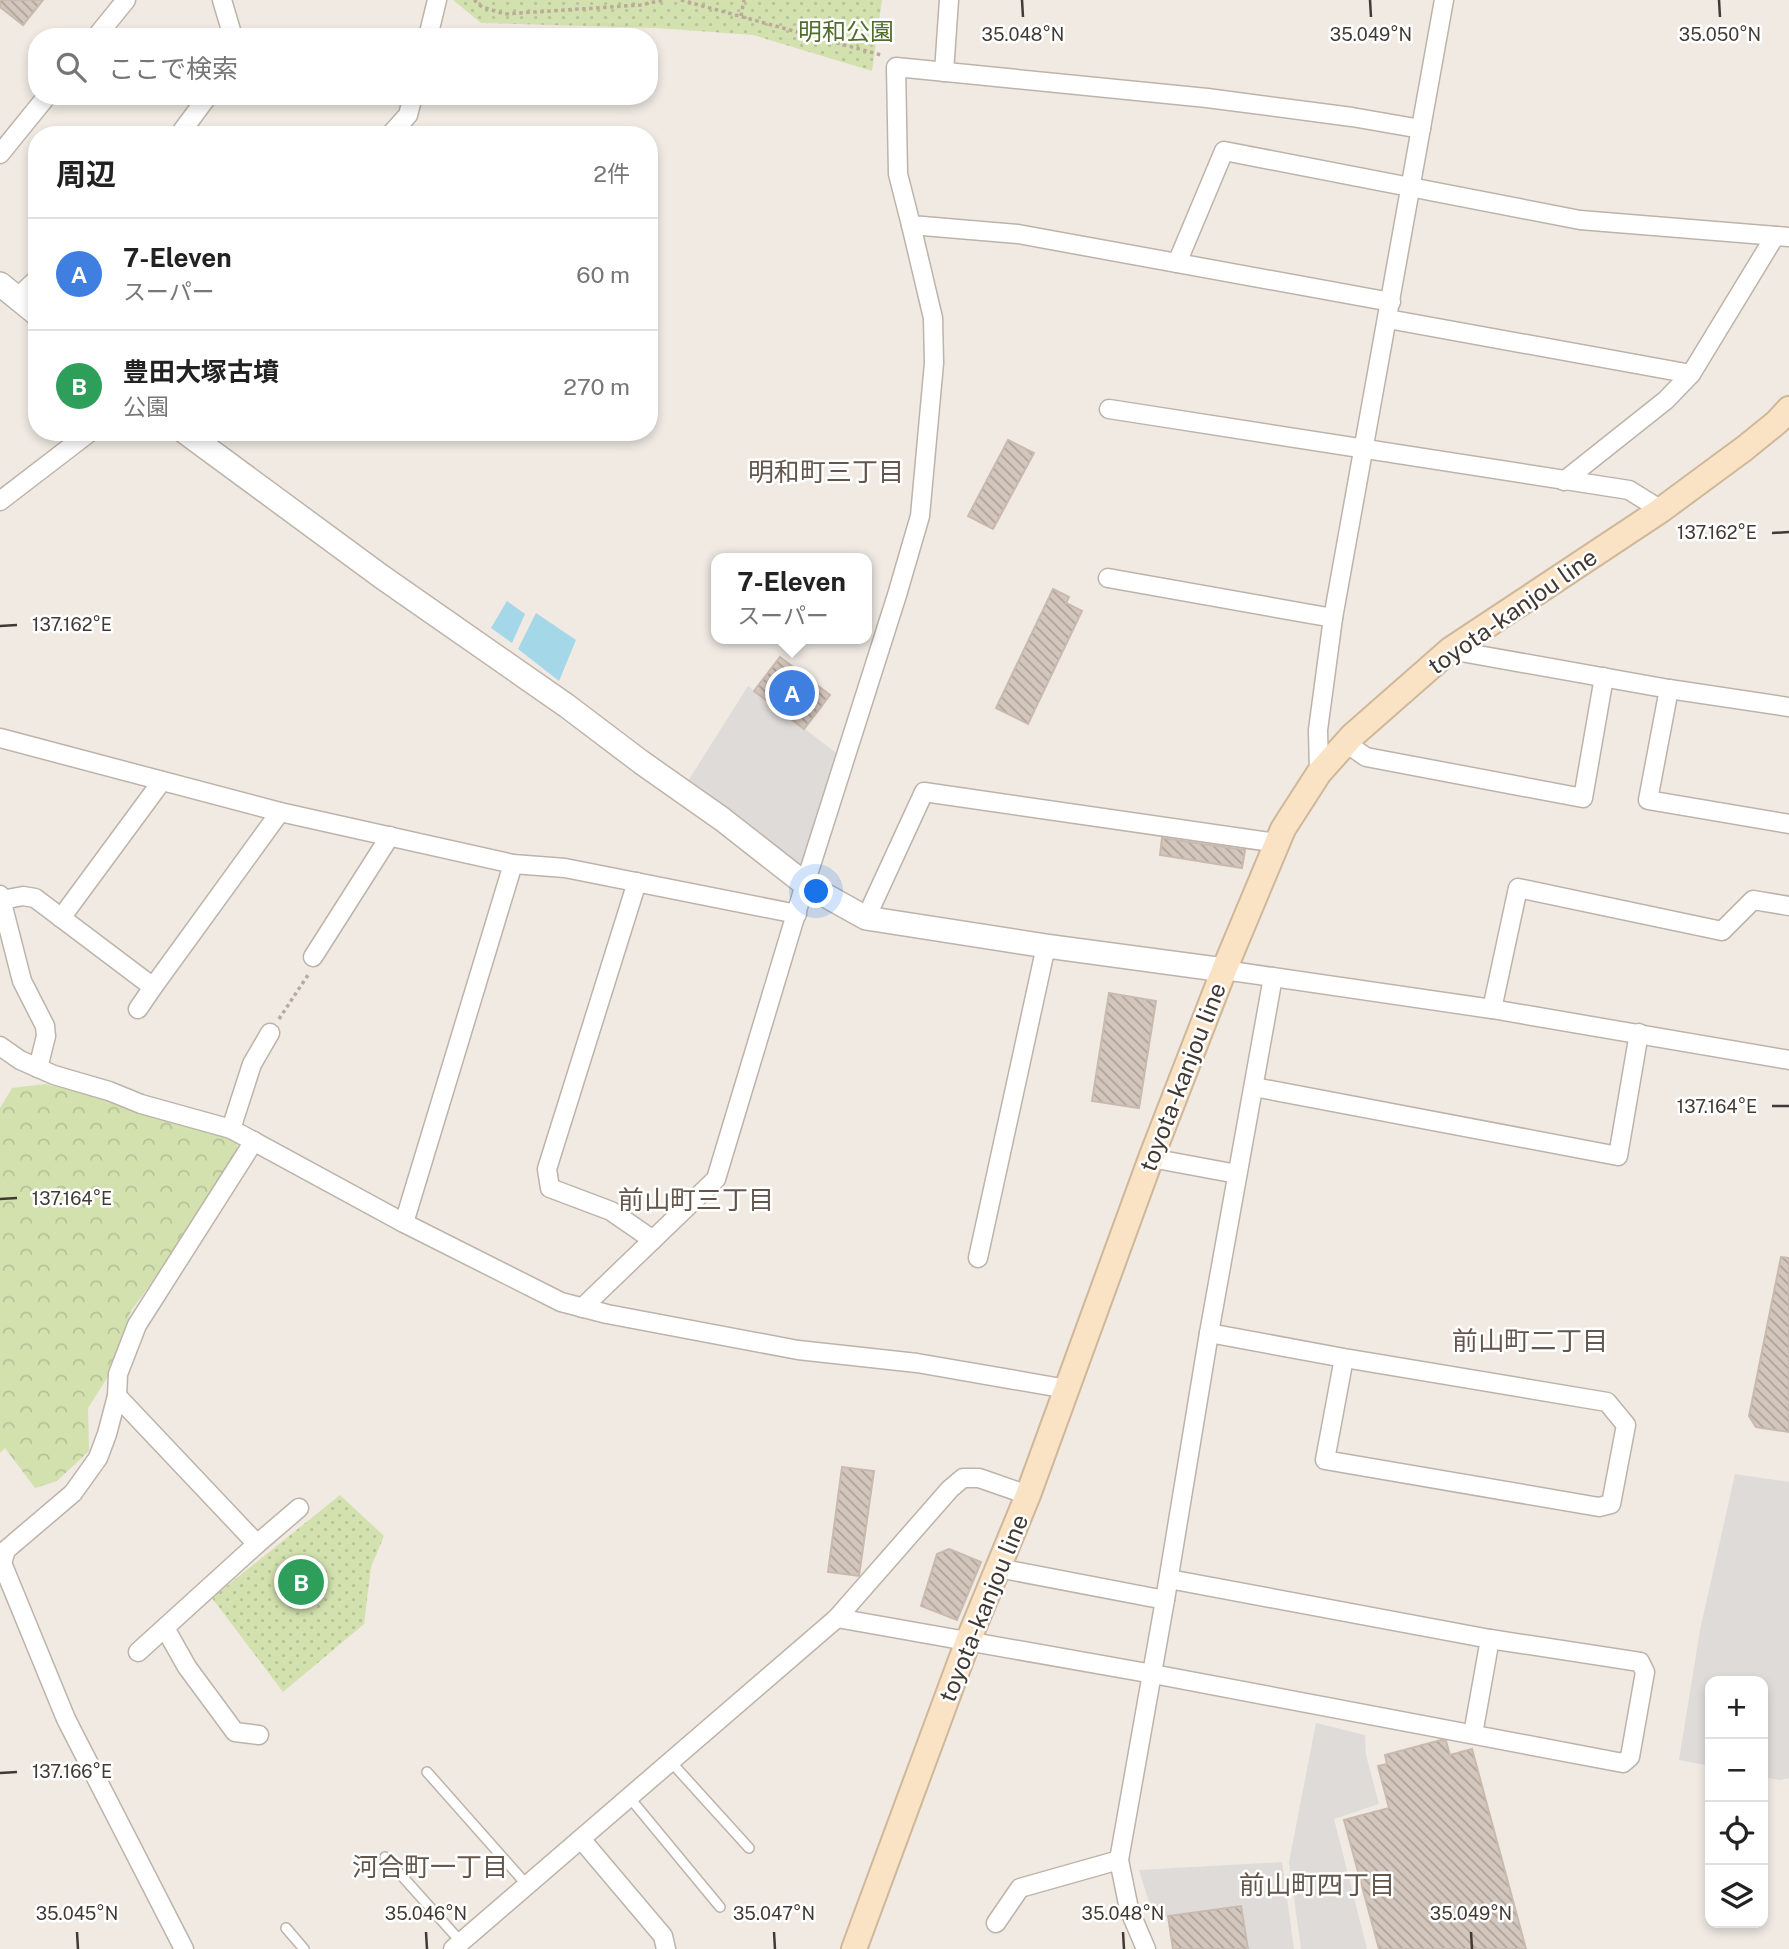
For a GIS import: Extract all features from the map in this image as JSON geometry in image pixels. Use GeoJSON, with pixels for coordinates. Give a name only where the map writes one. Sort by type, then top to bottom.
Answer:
{"type":"FeatureCollection","features":[{"type":"Feature","properties":{"kind":"main road","name":"toyota-kanjou line"},"geometry":{"type":"LineString","coordinates":[[854,1949],[968,1641],[1028,1494],[1151,1158],[1224,970],[1283,830],[1319,773],[1397,694],[1450,650],[1661,510],[1777,422],[1789,409]]}},
{"type":"Feature","properties":{"kind":"street"},"geometry":{"type":"LineString","coordinates":[[103,28],[126,0]]}},
{"type":"Feature","properties":{"kind":"street"},"geometry":{"type":"LineString","coordinates":[[222,0],[230,28]]}},
{"type":"Feature","properties":{"kind":"street"},"geometry":{"type":"LineString","coordinates":[[430,28],[437,0]]}},
{"type":"Feature","properties":{"kind":"street"},"geometry":{"type":"LineString","coordinates":[[944,72],[948,0]]}},
{"type":"Feature","properties":{"kind":"street"},"geometry":{"type":"LineString","coordinates":[[1319,773],[1318,730],[1333,618],[1444,0]]}},
{"type":"Feature","properties":{"kind":"street"},"geometry":{"type":"LineString","coordinates":[[582,1308],[716,1179],[920,516],[934,363],[933,318],[898,174],[896,67],[1220,100],[1421,129]]}},
{"type":"Feature","properties":{"kind":"street"},"geometry":{"type":"LineString","coordinates":[[0,154],[40,105]]}},
{"type":"Feature","properties":{"kind":"street"},"geometry":{"type":"LineString","coordinates":[[186,126],[201,105]]}},
{"type":"Feature","properties":{"kind":"street"},"geometry":{"type":"LineString","coordinates":[[398,126],[408,115],[411,105]]}},
{"type":"Feature","properties":{"kind":"street"},"geometry":{"type":"LineString","coordinates":[[1177,263],[1224,152],[1580,220],[1782,236],[1691,374],[1666,400],[1564,481]]}},
{"type":"Feature","properties":{"kind":"street"},"geometry":{"type":"LineString","coordinates":[[911,225],[1018,234],[1177,263],[1389,311],[1691,374]]}},
{"type":"Feature","properties":{"kind":"street"},"geometry":{"type":"LineString","coordinates":[[28,283],[9,291],[28,307]]}},
{"type":"Feature","properties":{"kind":"street"},"geometry":{"type":"LineString","coordinates":[[1109,409],[1629,490],[1661,510]]}},
{"type":"Feature","properties":{"kind":"street"},"geometry":{"type":"LineString","coordinates":[[0,501],[78,441]]}},
{"type":"Feature","properties":{"kind":"street"},"geometry":{"type":"LineString","coordinates":[[197,441],[382,577],[567,706],[722,819],[805,884],[866,918],[1492,1009],[1789,1060]]}},
{"type":"Feature","properties":{"kind":"street"},"geometry":{"type":"LineString","coordinates":[[1108,578],[1333,618]]}},
{"type":"Feature","properties":{"kind":"street"},"geometry":{"type":"LineString","coordinates":[[1450,650],[1669,689],[1789,707]]}},
{"type":"Feature","properties":{"kind":"street"},"geometry":{"type":"LineString","coordinates":[[1346,743],[1366,757],[1583,798],[1604,677]]}},
{"type":"Feature","properties":{"kind":"street"},"geometry":{"type":"LineString","coordinates":[[1669,689],[1648,800],[1789,824]]}},
{"type":"Feature","properties":{"kind":"street"},"geometry":{"type":"LineString","coordinates":[[0,738],[280,812],[513,864],[565,868],[797,914]]}},
{"type":"Feature","properties":{"kind":"street"},"geometry":{"type":"LineString","coordinates":[[61,918],[162,781]]}},
{"type":"Feature","properties":{"kind":"street"},"geometry":{"type":"LineString","coordinates":[[866,918],[924,792],[1277,843]]}},
{"type":"Feature","properties":{"kind":"street"},"geometry":{"type":"LineString","coordinates":[[138,1009],[280,812]]}},
{"type":"Feature","properties":{"kind":"street"},"geometry":{"type":"LineString","coordinates":[[313,957],[390,836]]}},
{"type":"Feature","properties":{"kind":"street"},"geometry":{"type":"LineString","coordinates":[[404,1223],[513,864]]}},
{"type":"Feature","properties":{"kind":"street"},"geometry":{"type":"LineString","coordinates":[[637,882],[547,1169],[550,1188],[611,1212],[653,1240]]}},
{"type":"Feature","properties":{"kind":"street"},"geometry":{"type":"LineString","coordinates":[[1492,1009],[1518,888],[1722,931],[1753,900],[1789,906]]}},
{"type":"Feature","properties":{"kind":"street"},"geometry":{"type":"LineString","coordinates":[[38,1068],[46,1036],[45,1026],[22,982],[1,897],[35,898],[153,987]]}},
{"type":"Feature","properties":{"kind":"street"},"geometry":{"type":"LineString","coordinates":[[978,1258],[1046,946]]}},
{"type":"Feature","properties":{"kind":"street"},"geometry":{"type":"LineString","coordinates":[[1146,1949],[1129,1909],[1119,1860],[1273,977]]}},
{"type":"Feature","properties":{"kind":"street"},"geometry":{"type":"LineString","coordinates":[[231,1129],[252,1064],[270,1033]]}},
{"type":"Feature","properties":{"kind":"street"},"geometry":{"type":"LineString","coordinates":[[1254,1087],[1618,1156],[1639,1033]]}},
{"type":"Feature","properties":{"kind":"street"},"geometry":{"type":"LineString","coordinates":[[0,1045],[20,1060],[38,1068],[141,1104],[231,1129],[404,1223],[561,1301],[582,1308],[797,1350],[917,1363],[1067,1389]]}},
{"type":"Feature","properties":{"kind":"street"},"geometry":{"type":"LineString","coordinates":[[184,1949],[66,1719],[2,1563],[6,1550],[74,1493],[98,1458],[117,1396],[118,1374],[138,1325],[254,1141]]}},
{"type":"Feature","properties":{"kind":"street"},"geometry":{"type":"LineString","coordinates":[[1151,1158],[1237,1174]]}},
{"type":"Feature","properties":{"kind":"street"},"geometry":{"type":"LineString","coordinates":[[1209,1333],[1607,1402],[1626,1425],[1611,1504],[1599,1507],[1325,1460],[1345,1358]]}},
{"type":"Feature","properties":{"kind":"street"},"geometry":{"type":"LineString","coordinates":[[117,1396],[257,1544]]}},
{"type":"Feature","properties":{"kind":"street"},"geometry":{"type":"LineString","coordinates":[[457,1945],[837,1618],[950,1489],[963,1478],[979,1478],[1028,1494]]}},
{"type":"Feature","properties":{"kind":"street"},"geometry":{"type":"LineString","coordinates":[[138,1652],[299,1508]]}},
{"type":"Feature","properties":{"kind":"street"},"geometry":{"type":"LineString","coordinates":[[998,1568],[1166,1600]]}},
{"type":"Feature","properties":{"kind":"street"},"geometry":{"type":"LineString","coordinates":[[837,1618],[1153,1674],[1623,1763],[1630,1756],[1645,1672],[1640,1662],[1490,1639],[1169,1579]]}},
{"type":"Feature","properties":{"kind":"street"},"geometry":{"type":"LineString","coordinates":[[164,1628],[187,1667],[235,1732],[259,1735]]}},
{"type":"Feature","properties":{"kind":"street"},"geometry":{"type":"LineString","coordinates":[[1473,1734],[1490,1639]]}},
{"type":"Feature","properties":{"kind":"street"},"geometry":{"type":"LineString","coordinates":[[581,1839],[663,1936],[666,1949]]}},
{"type":"Feature","properties":{"kind":"street"},"geometry":{"type":"LineString","coordinates":[[996,1923],[1020,1888],[1119,1860]]}},
{"type":"Feature","properties":{"kind":"lane"},"geometry":{"type":"LineString","coordinates":[[671,1762],[749,1848]]}},
{"type":"Feature","properties":{"kind":"lane"},"geometry":{"type":"LineString","coordinates":[[427,1772],[527,1885]]}},
{"type":"Feature","properties":{"kind":"lane"},"geometry":{"type":"LineString","coordinates":[[629,1797],[720,1908]]}},
{"type":"Feature","properties":{"kind":"lane"},"geometry":{"type":"LineString","coordinates":[[385,1857],[457,1945]]}},
{"type":"Feature","properties":{"kind":"lane"},"geometry":{"type":"LineString","coordinates":[[286,1928],[304,1949]]}},
{"type":"Feature","properties":{"kind":"path"},"geometry":{"type":"LineString","coordinates":[[474,0],[482,7],[505,14],[640,5],[664,0]]}},
{"type":"Feature","properties":{"kind":"path"},"geometry":{"type":"LineString","coordinates":[[681,0],[880,54],[896,67]]}},
{"type":"Feature","properties":{"kind":"path"},"geometry":{"type":"LineString","coordinates":[[741,16],[744,0]]}},
{"type":"Feature","properties":{"kind":"path"},"geometry":{"type":"LineString","coordinates":[[270,1033],[311,971],[313,957]]}},
{"type":"Feature","properties":{"kind":"green space","name":"明和公園"},"geometry":{"type":"Polygon","coordinates":[[[453,0],[882,0],[872,71],[753,35],[658,28],[481,23],[453,0]]]}},
{"type":"Feature","properties":{"kind":"green space"},"geometry":{"type":"Polygon","coordinates":[[[45,1084],[231,1129],[239,1151],[189,1231],[131,1311],[109,1375],[88,1408],[89,1451],[57,1481],[35,1488],[5,1448],[0,1453],[0,1108],[12,1088],[45,1084]]]}},
{"type":"Feature","properties":{"kind":"green space"},"geometry":{"type":"Polygon","coordinates":[[[340,1495],[384,1536],[371,1567],[364,1624],[283,1692],[212,1598],[340,1495]]]}},
{"type":"Feature","properties":{"kind":"shaded area"},"geometry":{"type":"Polygon","coordinates":[[[748,686],[839,755],[808,862],[801,865],[688,781],[748,686]]]}},
{"type":"Feature","properties":{"kind":"shaded area"},"geometry":{"type":"Polygon","coordinates":[[[1735,1474],[1789,1482],[1789,1778],[1768,1778],[1768,1676],[1705,1676],[1705,1765],[1679,1760],[1700,1630],[1735,1474]]]}},
{"type":"Feature","properties":{"kind":"shaded area"},"geometry":{"type":"Polygon","coordinates":[[[1316,1723],[1365,1735],[1366,1755],[1379,1804],[1334,1819],[1367,1949],[1301,1949],[1289,1862],[1316,1723]]]}},
{"type":"Feature","properties":{"kind":"shaded area"},"geometry":{"type":"Polygon","coordinates":[[[1282,1862],[1294,1949],[1248,1949],[1241,1906],[1154,1918],[1139,1870],[1282,1862]]]}},
{"type":"Feature","properties":{"kind":"water"},"geometry":{"type":"Polygon","coordinates":[[[507,601],[525,614],[512,643],[491,628],[507,601]]]}},
{"type":"Feature","properties":{"kind":"water"},"geometry":{"type":"Polygon","coordinates":[[[536,613],[576,640],[559,681],[518,649],[536,613]]]}},
{"type":"Feature","properties":{"kind":"building"},"geometry":{"type":"Polygon","coordinates":[[[0,0],[43,0],[23,25],[0,7],[0,0]]]}},
{"type":"Feature","properties":{"kind":"building"},"geometry":{"type":"Polygon","coordinates":[[[1008,440],[1034,453],[993,529],[968,516],[1008,440]]]}},
{"type":"Feature","properties":{"kind":"building"},"geometry":{"type":"Polygon","coordinates":[[[1053,589],[1069,597],[1066,603],[1082,611],[1028,724],[996,708],[1053,589]]]}},
{"type":"Feature","properties":{"kind":"building"},"geometry":{"type":"Polygon","coordinates":[[[780,657],[830,695],[804,729],[754,691],[780,657]]]}},
{"type":"Feature","properties":{"kind":"building"},"geometry":{"type":"Polygon","coordinates":[[[1162,838],[1245,850],[1242,868],[1160,855],[1162,838]]]}},
{"type":"Feature","properties":{"kind":"building"},"geometry":{"type":"Polygon","coordinates":[[[1109,993],[1156,1001],[1139,1108],[1092,1101],[1109,993]]]}},
{"type":"Feature","properties":{"kind":"building"},"geometry":{"type":"Polygon","coordinates":[[[1781,1257],[1789,1258],[1789,1432],[1756,1427],[1749,1416],[1781,1257]]]}},
{"type":"Feature","properties":{"kind":"building"},"geometry":{"type":"Polygon","coordinates":[[[842,1467],[874,1471],[859,1576],[828,1572],[842,1467]]]}},
{"type":"Feature","properties":{"kind":"building"},"geometry":{"type":"Polygon","coordinates":[[[949,1549],[981,1562],[957,1620],[921,1606],[937,1554],[949,1549]]]}},
{"type":"Feature","properties":{"kind":"building"},"geometry":{"type":"Polygon","coordinates":[[[1446,1741],[1450,1755],[1472,1749],[1526,1949],[1379,1949],[1344,1820],[1389,1808],[1378,1766],[1387,1764],[1385,1755],[1446,1741]]]}},
{"type":"Feature","properties":{"kind":"building"},"geometry":{"type":"Polygon","coordinates":[[[1241,1906],[1248,1949],[1173,1949],[1168,1916],[1241,1906]]]}},
{"type":"Feature","properties":{"kind":"place","name":"7-Eleven"},"geometry":{"type":"Point","coordinates":[792,693]}},
{"type":"Feature","properties":{"kind":"place","name":"豊田大塚古墳"},"geometry":{"type":"Point","coordinates":[301,1582]}},
{"type":"Feature","properties":{"kind":"district","name":"明和町三丁目"},"geometry":{"type":"Point","coordinates":[826,471]}},
{"type":"Feature","properties":{"kind":"district","name":"前山町三丁目"},"geometry":{"type":"Point","coordinates":[696,1199]}},
{"type":"Feature","properties":{"kind":"district","name":"前山町二丁目"},"geometry":{"type":"Point","coordinates":[1530,1340]}},
{"type":"Feature","properties":{"kind":"district","name":"河合町一丁目"},"geometry":{"type":"Point","coordinates":[430,1866]}},
{"type":"Feature","properties":{"kind":"district","name":"前山町四丁目"},"geometry":{"type":"Point","coordinates":[1317,1884]}}]}
